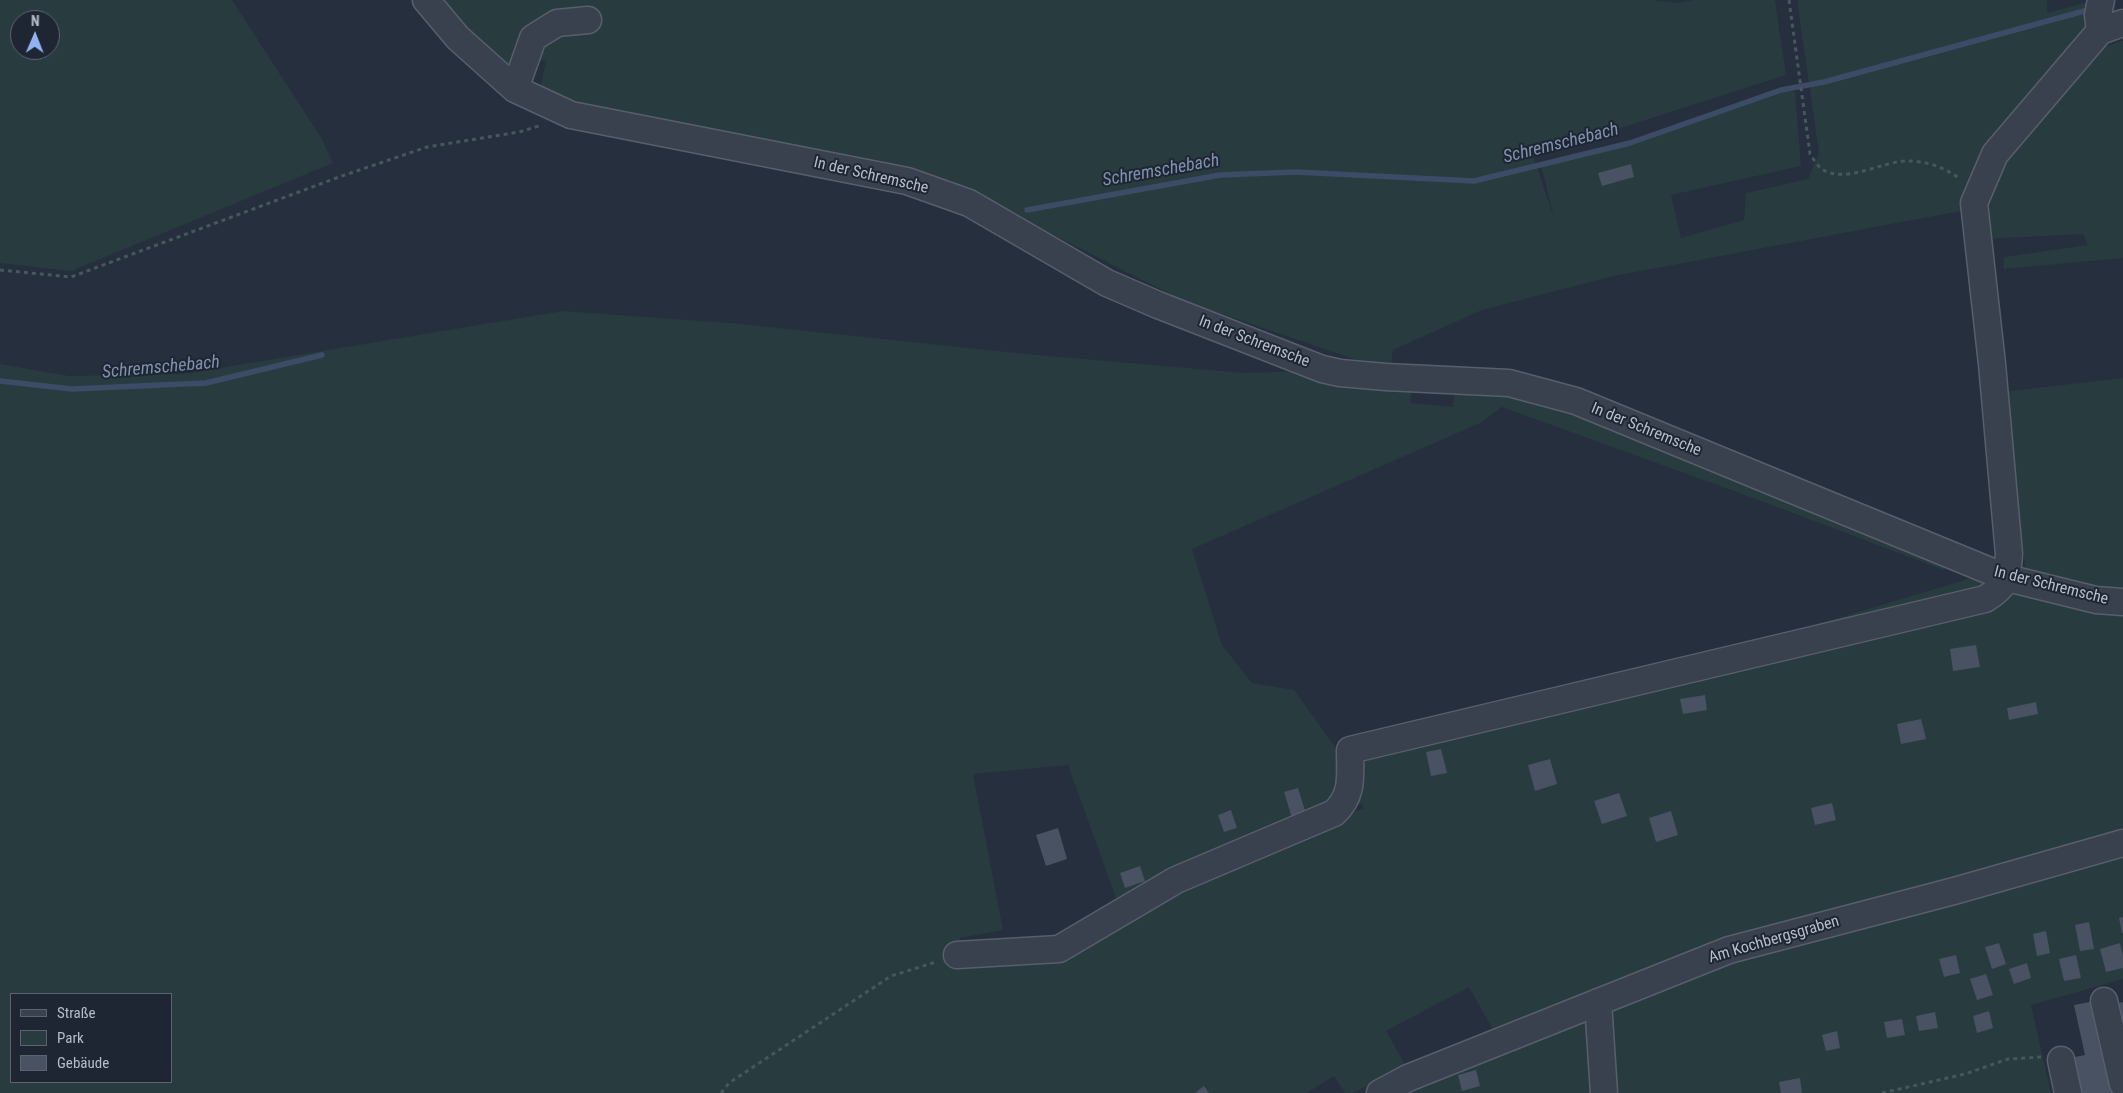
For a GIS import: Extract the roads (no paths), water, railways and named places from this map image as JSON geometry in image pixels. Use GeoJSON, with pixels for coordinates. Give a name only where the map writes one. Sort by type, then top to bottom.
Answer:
{"type":"FeatureCollection","features":[{"type":"Feature","properties":{"kind":"street","name":"In der Schremsche"},"geometry":{"type":"LineString","coordinates":[[426,0],[458,38],[515,89],[571,115],[908,181],[969,203],[1107,283],[1322,369],[1340,373],[1386,377],[1509,383],[1576,401],[2007,578],[2096,600],[2123,602]]}},
{"type":"Feature","properties":{"kind":"street"},"geometry":{"type":"LineString","coordinates":[[956,955],[1059,949],[1176,880],[1334,813],[1344,804],[1349,791],[1350,750],[1985,599],[1999,591],[2007,578],[2008,544],[1974,203],[1995,154],[2111,27],[2098,15],[2101,0]]}},
{"type":"Feature","properties":{"kind":"street"},"geometry":{"type":"LineString","coordinates":[[515,89],[533,38],[557,23],[588,20]]}},
{"type":"Feature","properties":{"kind":"street","name":"Am Kochbergsgraben"},"geometry":{"type":"LineString","coordinates":[[1380,1093],[1408,1078],[1729,950],[2123,843]]}},
{"type":"Feature","properties":{"kind":"street"},"geometry":{"type":"LineString","coordinates":[[2104,1001],[2123,1084]]}},
{"type":"Feature","properties":{"kind":"street"},"geometry":{"type":"LineString","coordinates":[[1598,1002],[1604,1093]]}},
{"type":"Feature","properties":{"kind":"street"},"geometry":{"type":"LineString","coordinates":[[2061,1060],[2068,1093]]}},
{"type":"Feature","properties":{"kind":"waterway","name":"Schremschebach"},"geometry":{"type":"LineString","coordinates":[[1027,210],[1220,175],[1296,172],[1474,181],[1630,143],[1781,90],[1824,82],[2088,10]]}},
{"type":"Feature","properties":{"kind":"waterway","name":"Schremschebach"},"geometry":{"type":"LineString","coordinates":[[0,381],[72,389],[206,383],[322,355]]}}]}
